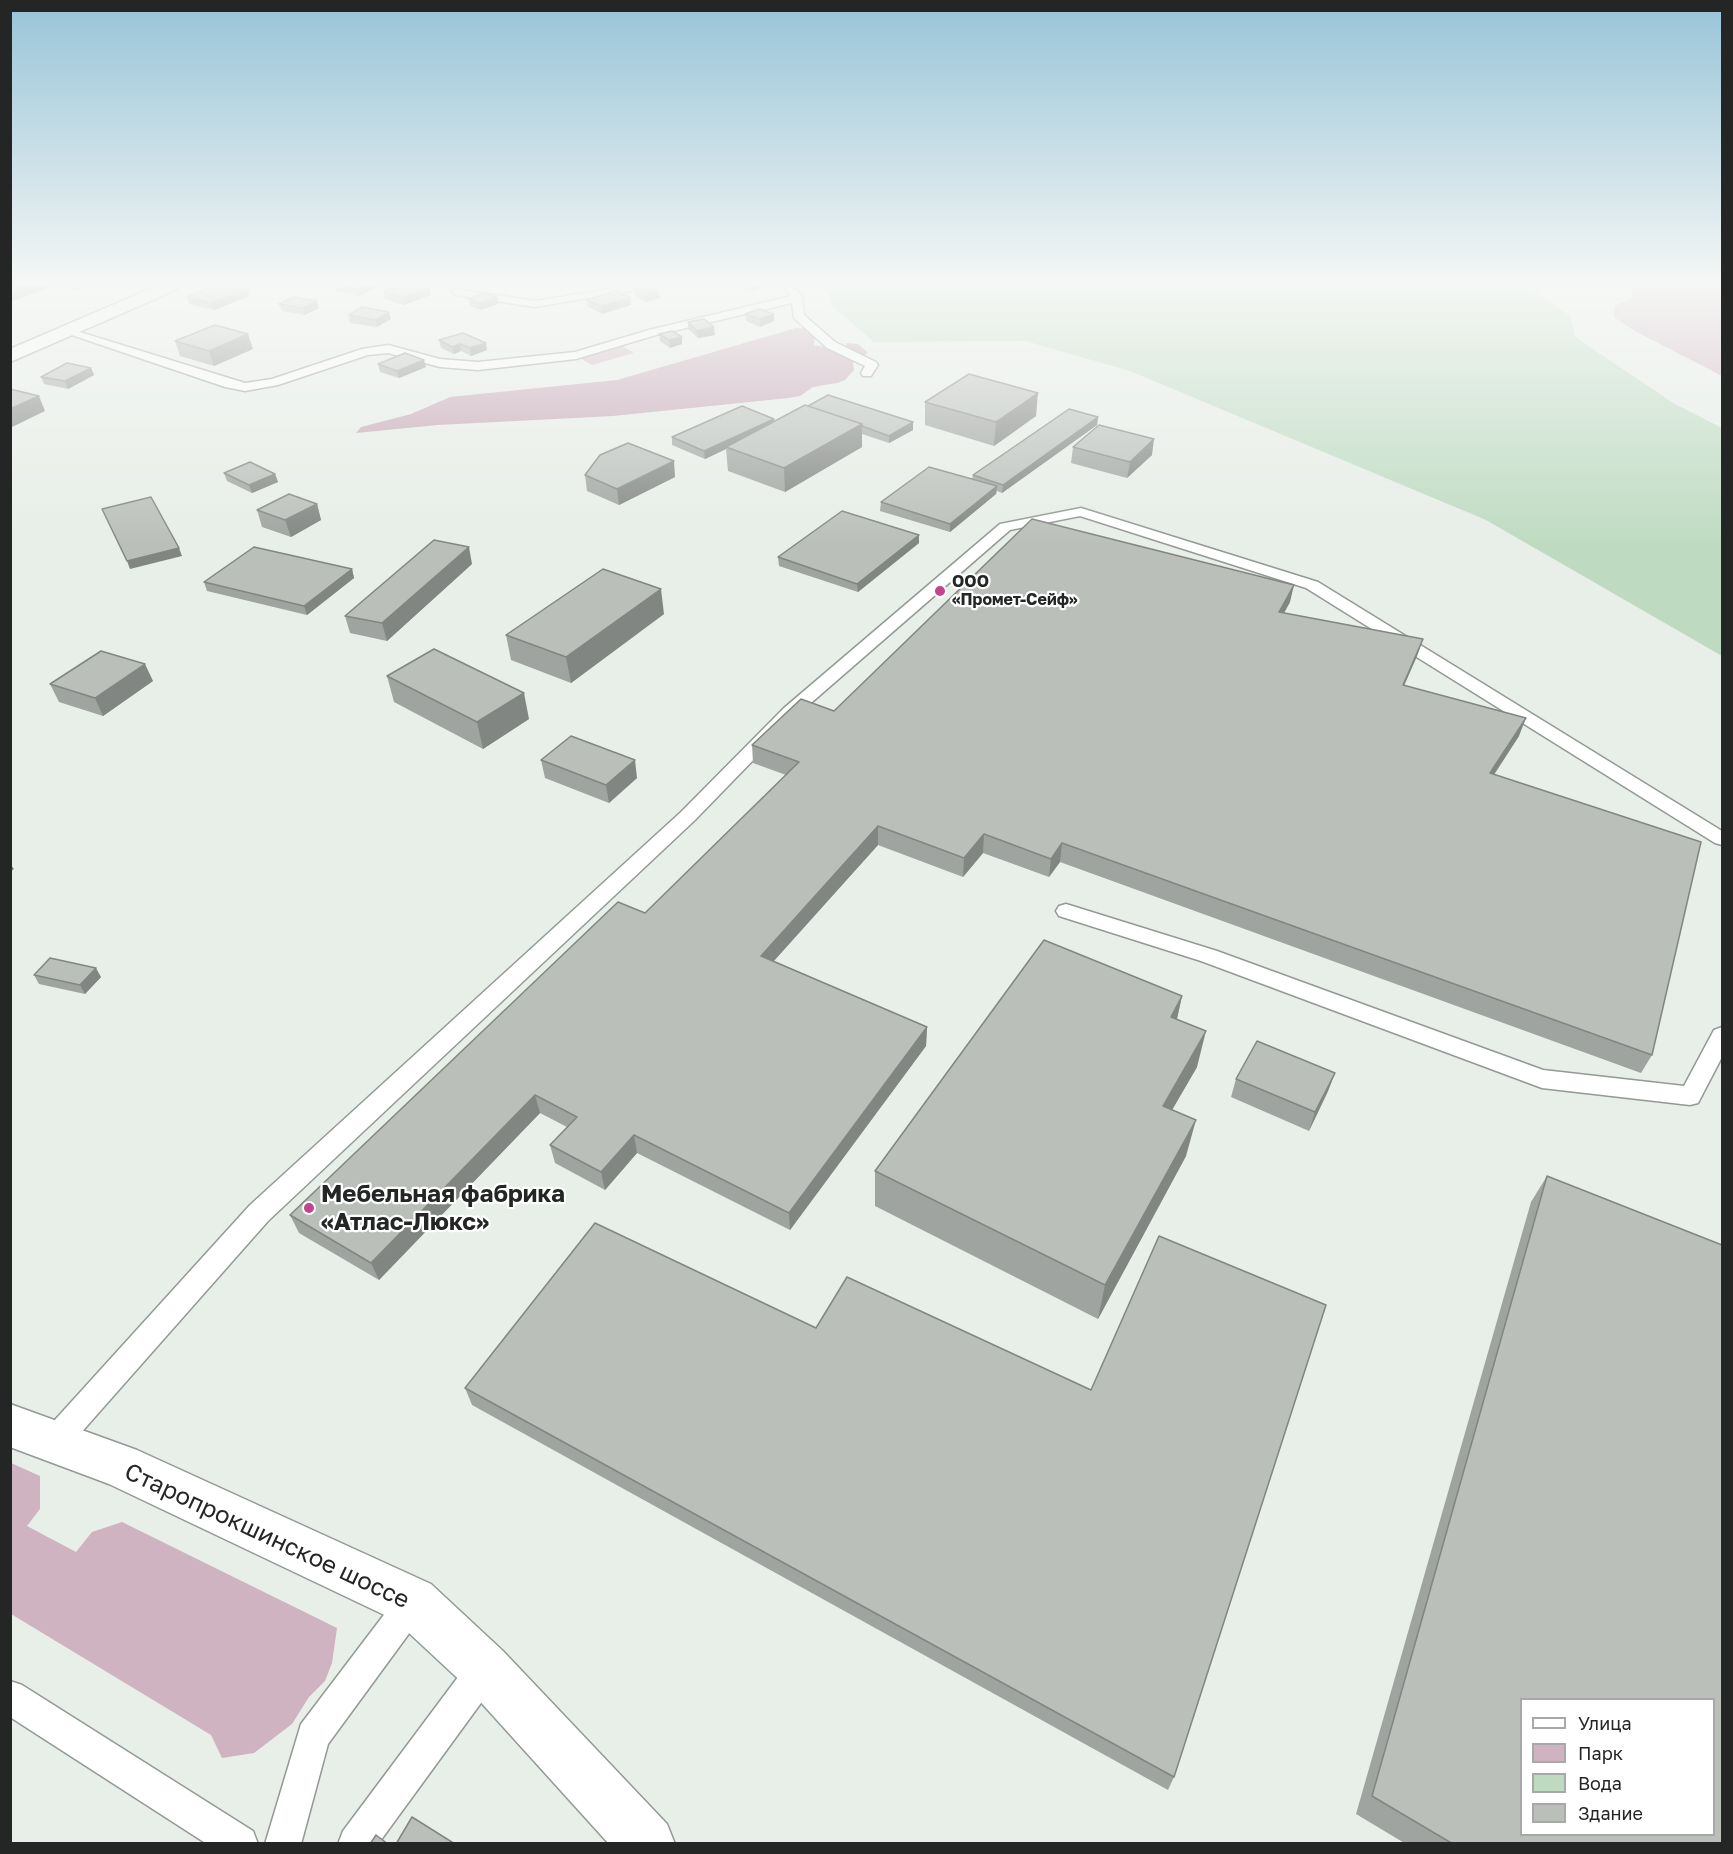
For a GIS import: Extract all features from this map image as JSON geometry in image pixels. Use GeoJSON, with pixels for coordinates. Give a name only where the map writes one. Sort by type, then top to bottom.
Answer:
{"type":"FeatureCollection","features":[{"type":"Feature","properties":{"kind":"main road","name":"Старопрокшинское шоссе"},"geometry":{"type":"LineString","coordinates":[[32,1434],[121,1466],[413,1602],[485,1669],[647,1844]]}},
{"type":"Feature","properties":{"kind":"lane"},"geometry":{"type":"LineString","coordinates":[[194,373],[245,387],[274,382],[303,373]]}},
{"type":"Feature","properties":{"kind":"lane"},"geometry":{"type":"LineString","coordinates":[[32,1434],[259,1214],[688,816],[790,712],[1005,528],[1081,512],[1312,585],[1722,839]]}},
{"type":"Feature","properties":{"kind":"lane"},"geometry":{"type":"LineString","coordinates":[[1066,911],[1209,956],[1542,1079],[1690,1096],[1722,1035]]}},
{"type":"Feature","properties":{"kind":"lane"},"geometry":{"type":"LineString","coordinates":[[283,1844],[312,1736],[413,1602]]}},
{"type":"Feature","properties":{"kind":"lane"},"geometry":{"type":"LineString","coordinates":[[356,1844],[485,1669]]}},
{"type":"Feature","properties":{"kind":"lane"},"geometry":{"type":"LineString","coordinates":[[10,1697],[240,1844]]}},
{"type":"Feature","properties":{"kind":"green space"},"geometry":{"type":"Polygon","coordinates":[[[11,1463],[40,1476],[40,1509],[27,1526],[76,1552],[92,1532],[122,1522],[337,1628],[332,1663],[325,1681],[309,1697],[292,1724],[254,1753],[222,1758],[211,1735],[11,1614],[11,1463]]]}},
{"type":"Feature","properties":{"kind":"shaded area"},"geometry":{"type":"Polygon","coordinates":[[[643,373],[852,373],[845,380],[813,387],[800,396],[789,398],[613,416],[438,425],[356,433],[361,427],[411,414],[450,397],[617,380],[643,373]]]}},
{"type":"Feature","properties":{"kind":"water"},"geometry":{"type":"Polygon","coordinates":[[[1134,373],[1628,373],[1675,404],[1722,428],[1722,656],[1486,520],[1134,373]]]}},
{"type":"Feature","properties":{"kind":"building"},"geometry":{"type":"Polygon","coordinates":[[[49,373],[82,373],[65,381],[41,377],[49,373]]]}},
{"type":"Feature","properties":{"kind":"building"},"geometry":{"type":"Polygon","coordinates":[[[969,374],[1038,393],[996,422],[925,402],[969,374]]]}},
{"type":"Feature","properties":{"kind":"building"},"geometry":{"type":"Polygon","coordinates":[[[10,389],[39,396],[10,409],[10,389]]]}},
{"type":"Feature","properties":{"kind":"building"},"geometry":{"type":"Polygon","coordinates":[[[828,395],[913,422],[889,436],[862,426],[862,424],[808,406],[828,395]]]}},
{"type":"Feature","properties":{"kind":"building"},"geometry":{"type":"Polygon","coordinates":[[[805,405],[862,424],[784,468],[726,447],[805,405]]]}},
{"type":"Feature","properties":{"kind":"building"},"geometry":{"type":"Polygon","coordinates":[[[742,406],[774,419],[704,451],[672,437],[742,406]]]}},
{"type":"Feature","properties":{"kind":"building"},"geometry":{"type":"Polygon","coordinates":[[[1069,409],[1098,417],[1003,485],[973,475],[1069,409]]]}},
{"type":"Feature","properties":{"kind":"building"},"geometry":{"type":"Polygon","coordinates":[[[1099,425],[1154,439],[1130,462],[1073,447],[1099,425]]]}},
{"type":"Feature","properties":{"kind":"building"},"geometry":{"type":"Polygon","coordinates":[[[628,443],[674,461],[617,489],[585,475],[600,455],[628,443]]]}},
{"type":"Feature","properties":{"kind":"building"},"geometry":{"type":"Polygon","coordinates":[[[250,462],[275,474],[249,485],[224,473],[250,462]]]}},
{"type":"Feature","properties":{"kind":"building"},"geometry":{"type":"Polygon","coordinates":[[[929,467],[997,486],[950,524],[881,502],[929,467]]]}},
{"type":"Feature","properties":{"kind":"building"},"geometry":{"type":"Polygon","coordinates":[[[289,494],[317,504],[285,520],[257,510],[289,494]]]}},
{"type":"Feature","properties":{"kind":"building"},"geometry":{"type":"Polygon","coordinates":[[[151,497],[179,548],[127,561],[102,509],[151,497]]]}},
{"type":"Feature","properties":{"kind":"building"},"geometry":{"type":"Polygon","coordinates":[[[842,511],[919,535],[857,584],[778,557],[842,511]]]}},
{"type":"Feature","properties":{"kind":"building"},"geometry":{"type":"Polygon","coordinates":[[[1032,519],[1294,585],[1279,612],[1423,639],[1403,685],[1526,718],[1490,773],[1701,842],[1652,1055],[1062,843],[1051,859],[984,834],[964,858],[878,826],[761,956],[927,1027],[789,1213],[634,1135],[601,1172],[550,1145],[577,1117],[535,1095],[371,1263],[290,1215],[618,902],[645,913],[799,762],[752,745],[801,699],[834,711],[1032,519]]]}},
{"type":"Feature","properties":{"kind":"building"},"geometry":{"type":"Polygon","coordinates":[[[434,540],[469,547],[382,623],[345,616],[434,540]]]}},
{"type":"Feature","properties":{"kind":"building"},"geometry":{"type":"Polygon","coordinates":[[[254,547],[352,569],[304,606],[204,582],[254,547]]]}},
{"type":"Feature","properties":{"kind":"building"},"geometry":{"type":"Polygon","coordinates":[[[603,569],[661,589],[566,657],[506,635],[603,569]]]}},
{"type":"Feature","properties":{"kind":"building"},"geometry":{"type":"Polygon","coordinates":[[[434,649],[524,693],[477,722],[387,676],[434,649]]]}},
{"type":"Feature","properties":{"kind":"building"},"geometry":{"type":"Polygon","coordinates":[[[101,651],[145,664],[95,698],[50,684],[101,651]]]}},
{"type":"Feature","properties":{"kind":"building"},"geometry":{"type":"Polygon","coordinates":[[[571,736],[635,760],[606,785],[541,760],[571,736]]]}},
{"type":"Feature","properties":{"kind":"building"},"geometry":{"type":"Polygon","coordinates":[[[1044,940],[1182,996],[1171,1017],[1206,1031],[1163,1106],[1196,1120],[1105,1285],[875,1171],[1044,940]]]}},
{"type":"Feature","properties":{"kind":"building"},"geometry":{"type":"Polygon","coordinates":[[[50,958],[96,968],[80,985],[34,975],[50,958]]]}},
{"type":"Feature","properties":{"kind":"building"},"geometry":{"type":"Polygon","coordinates":[[[1257,1041],[1335,1073],[1315,1112],[1236,1079],[1257,1041]]]}},
{"type":"Feature","properties":{"kind":"building"},"geometry":{"type":"Polygon","coordinates":[[[1547,1176],[1722,1245],[1722,1844],[1453,1844],[1372,1796],[1547,1176]]]}},
{"type":"Feature","properties":{"kind":"building"},"geometry":{"type":"Polygon","coordinates":[[[595,1223],[816,1328],[847,1277],[1091,1390],[1159,1236],[1326,1305],[1174,1777],[465,1388],[595,1223]]]}},
{"type":"Feature","properties":{"kind":"building"},"geometry":{"type":"Polygon","coordinates":[[[412,1817],[455,1844],[396,1844],[412,1817]]]}},
{"type":"Feature","properties":{"kind":"building"},"geometry":{"type":"Polygon","coordinates":[[[376,1835],[388,1844],[370,1844],[376,1835]]]}},
{"type":"Feature","properties":{"kind":"place","name":"ООО «Промет-Сейф»"},"geometry":{"type":"Point","coordinates":[940,591]}},
{"type":"Feature","properties":{"kind":"place","name":"Мебельная фабрика «Атлас-Люкс»"},"geometry":{"type":"Point","coordinates":[309,1208]}}]}
